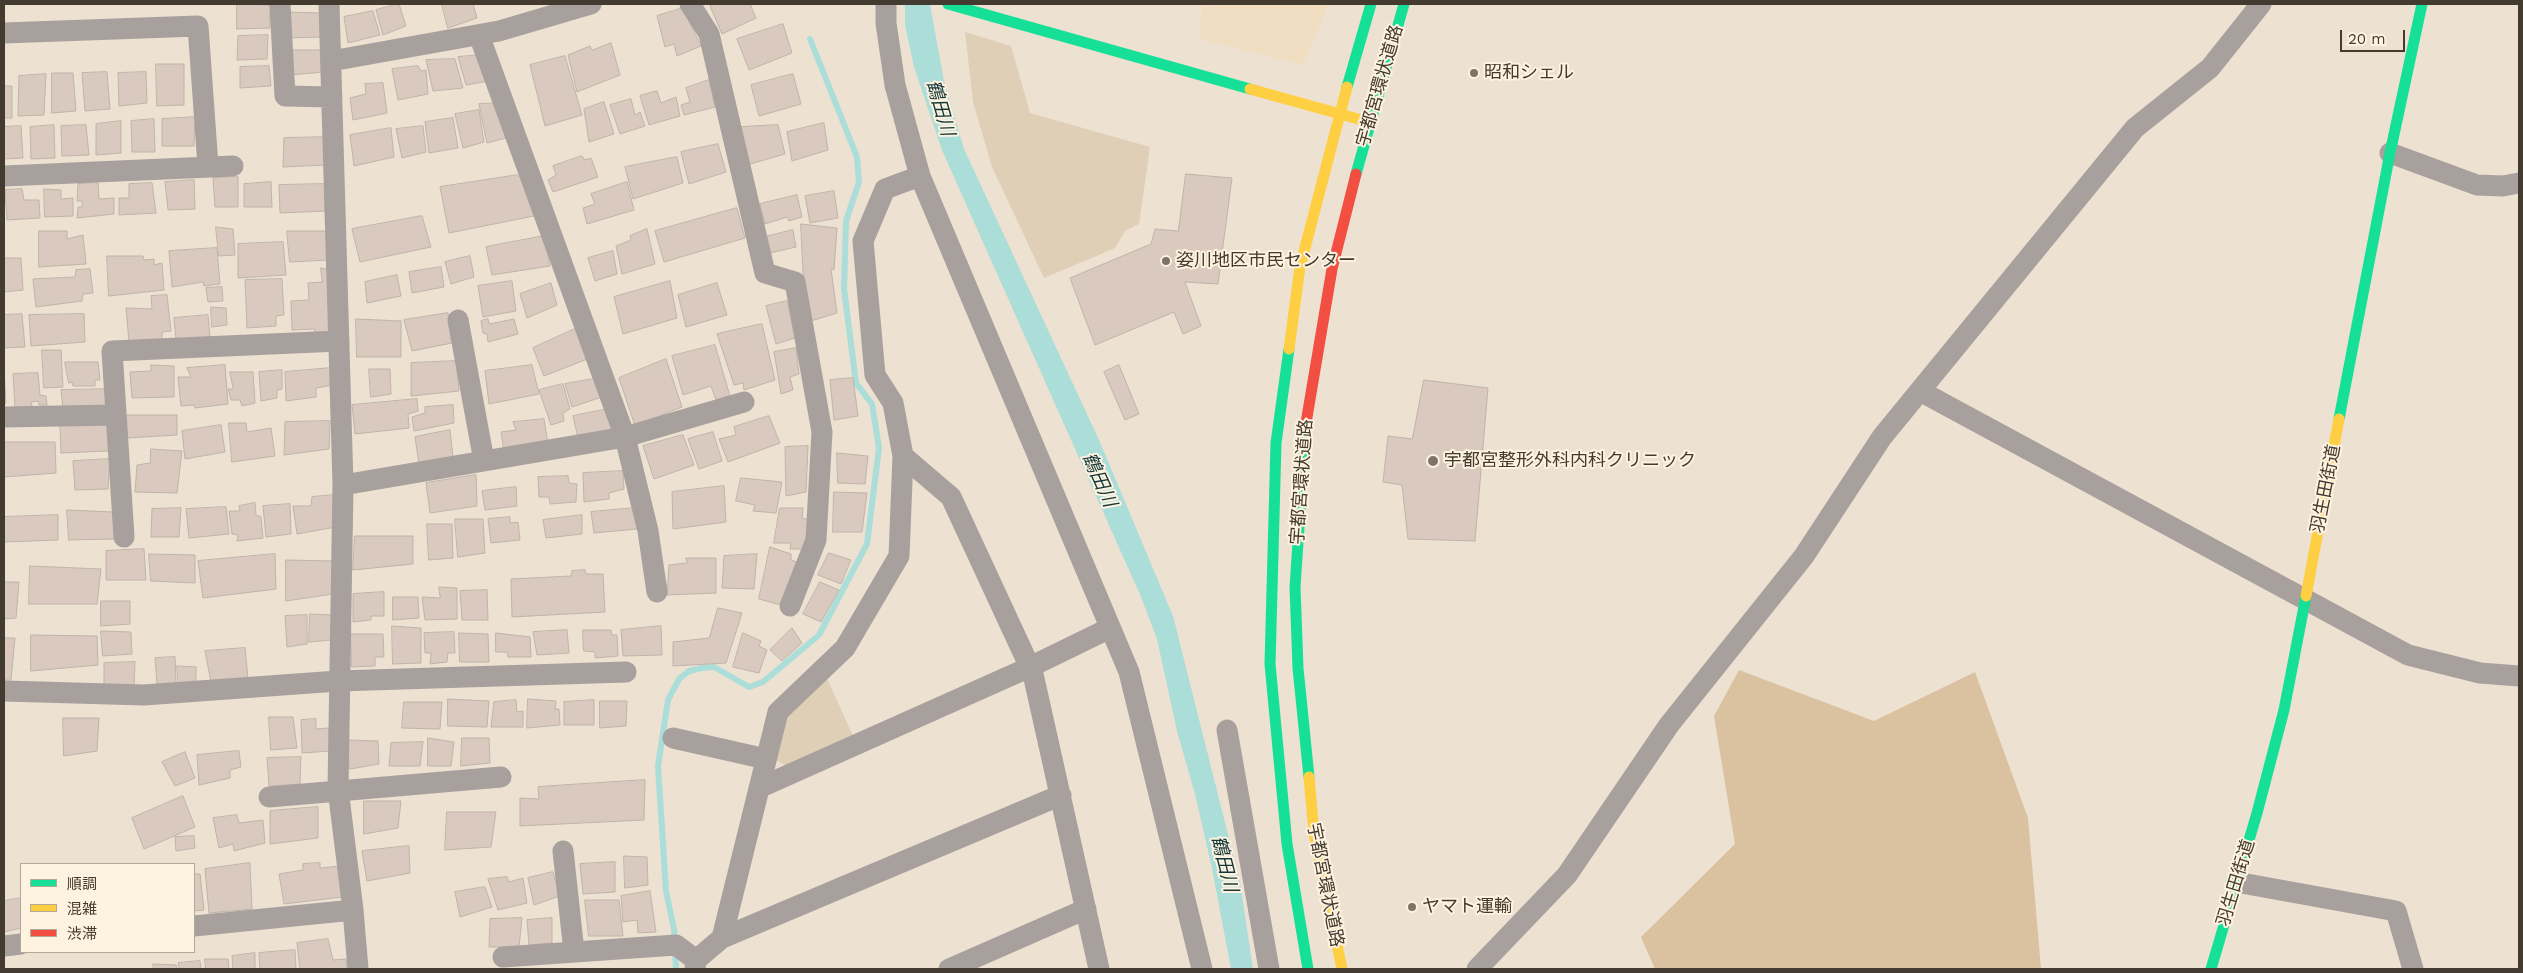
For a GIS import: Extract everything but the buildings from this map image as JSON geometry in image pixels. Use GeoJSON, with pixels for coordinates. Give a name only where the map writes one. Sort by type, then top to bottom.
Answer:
{"type":"FeatureCollection","features":[{"type":"Feature","properties":{"kind":"main road"},"geometry":{"type":"LineString","coordinates":[[948,4],[1369,122]]}},
{"type":"Feature","properties":{"kind":"main road","name":"宇都宮環状道路"},"geometry":{"type":"LineString","coordinates":[[1308,969],[1288,844],[1270,664],[1276,442],[1300,267],[1339,114],[1371,4]]}},
{"type":"Feature","properties":{"kind":"main road","name":"宇都宮環状道路"},"geometry":{"type":"LineString","coordinates":[[1342,969],[1314,834],[1304,752],[1295,587],[1302,439],[1332,269],[1369,122],[1404,4]]}},
{"type":"Feature","properties":{"kind":"main road","name":"羽生田街道"},"geometry":{"type":"LineString","coordinates":[[2211,969],[2257,813],[2284,710],[2390,154],[2422,4]]}},
{"type":"Feature","properties":{"kind":"street"},"geometry":{"type":"LineString","coordinates":[[280,4],[286,96],[332,97]]}},
{"type":"Feature","properties":{"kind":"street"},"geometry":{"type":"LineString","coordinates":[[329,4],[343,485],[338,681],[338,789],[353,910],[358,969]]}},
{"type":"Feature","properties":{"kind":"street"},"geometry":{"type":"LineString","coordinates":[[331,61],[499,31],[591,4]]}},
{"type":"Feature","properties":{"kind":"street"},"geometry":{"type":"LineString","coordinates":[[690,4],[709,34],[765,273],[795,282],[822,432],[816,540],[790,606]]}},
{"type":"Feature","properties":{"kind":"street"},"geometry":{"type":"LineString","coordinates":[[886,4],[886,23],[895,84],[920,176],[1129,672],[1202,969]]}},
{"type":"Feature","properties":{"kind":"street"},"geometry":{"type":"LineString","coordinates":[[1477,969],[1568,875],[1669,725],[1804,556],[1882,438],[1920,391],[2135,128],[2210,68],[2261,4]]}},
{"type":"Feature","properties":{"kind":"street"},"geometry":{"type":"LineString","coordinates":[[4,33],[198,26],[208,166]]}},
{"type":"Feature","properties":{"kind":"street"},"geometry":{"type":"LineString","coordinates":[[479,35],[625,437],[648,531],[657,592]]}},
{"type":"Feature","properties":{"kind":"street"},"geometry":{"type":"LineString","coordinates":[[2390,154],[2477,185],[2502,186],[2519,183]]}},
{"type":"Feature","properties":{"kind":"street"},"geometry":{"type":"LineString","coordinates":[[4,176],[233,166]]}},
{"type":"Feature","properties":{"kind":"street"},"geometry":{"type":"LineString","coordinates":[[722,938],[778,712],[845,648],[899,556],[903,456],[893,403],[875,375],[863,241],[885,189],[920,176]]}},
{"type":"Feature","properties":{"kind":"street"},"geometry":{"type":"LineString","coordinates":[[458,320],[484,461]]}},
{"type":"Feature","properties":{"kind":"street"},"geometry":{"type":"LineString","coordinates":[[124,537],[112,351],[339,341]]}},
{"type":"Feature","properties":{"kind":"street"},"geometry":{"type":"LineString","coordinates":[[1920,391],[2408,655],[2480,673],[2519,676]]}},
{"type":"Feature","properties":{"kind":"street"},"geometry":{"type":"LineString","coordinates":[[343,485],[625,437],[744,402]]}},
{"type":"Feature","properties":{"kind":"street"},"geometry":{"type":"LineString","coordinates":[[4,417],[116,415]]}},
{"type":"Feature","properties":{"kind":"street"},"geometry":{"type":"LineString","coordinates":[[903,456],[951,496],[1030,667],[1061,795],[1099,969]]}},
{"type":"Feature","properties":{"kind":"street"},"geometry":{"type":"LineString","coordinates":[[759,788],[1030,667],[1110,628]]}},
{"type":"Feature","properties":{"kind":"street"},"geometry":{"type":"LineString","coordinates":[[4,691],[144,695],[338,681],[626,672]]}},
{"type":"Feature","properties":{"kind":"street"},"geometry":{"type":"LineString","coordinates":[[1227,730],[1269,969]]}},
{"type":"Feature","properties":{"kind":"street"},"geometry":{"type":"LineString","coordinates":[[673,738],[766,759]]}},
{"type":"Feature","properties":{"kind":"street"},"geometry":{"type":"LineString","coordinates":[[268,797],[338,789],[501,776]]}},
{"type":"Feature","properties":{"kind":"street"},"geometry":{"type":"LineString","coordinates":[[503,958],[676,945],[695,965],[722,938],[1061,795]]}},
{"type":"Feature","properties":{"kind":"street"},"geometry":{"type":"LineString","coordinates":[[564,851],[574,952]]}},
{"type":"Feature","properties":{"kind":"street"},"geometry":{"type":"LineString","coordinates":[[2236,882],[2396,911],[2413,969]]}},
{"type":"Feature","properties":{"kind":"street"},"geometry":{"type":"LineString","coordinates":[[949,969],[1086,909]]}},
{"type":"Feature","properties":{"kind":"street"},"geometry":{"type":"LineString","coordinates":[[195,926],[353,910]]}},
{"type":"Feature","properties":{"kind":"street"},"geometry":{"type":"LineString","coordinates":[[4,946],[20,944]]}},
{"type":"Feature","properties":{"kind":"shaded area"},"geometry":{"type":"Polygon","coordinates":[[[1202,4],[1329,4],[1303,65],[1199,39],[1202,4]]]}},
{"type":"Feature","properties":{"kind":"shaded area"},"geometry":{"type":"Polygon","coordinates":[[[965,32],[1011,46],[1030,113],[1150,147],[1139,224],[1125,231],[1115,248],[1044,278],[992,167],[973,102],[965,32]]]}},
{"type":"Feature","properties":{"kind":"shaded area"},"geometry":{"type":"Polygon","coordinates":[[[1739,670],[1874,721],[1975,672],[2028,818],[2041,969],[1655,969],[1641,937],[1735,844],[1714,716],[1739,670]]]}},
{"type":"Feature","properties":{"kind":"shaded area"},"geometry":{"type":"Polygon","coordinates":[[[824,672],[854,738],[789,767],[773,759],[783,712],[824,672]]]}},
{"type":"Feature","properties":{"kind":"water","name":"鶴田川"},"geometry":{"type":"Polygon","coordinates":[[[905,4],[930,4],[944,81],[964,149],[1099,440],[1173,616],[1240,882],[1253,969],[1231,969],[1212,868],[1195,794],[1177,731],[1157,639],[1141,597],[942,150],[914,67],[905,25],[905,4]]]}},
{"type":"Feature","properties":{"kind":"waterway"},"geometry":{"type":"LineString","coordinates":[[676,969],[674,929],[666,891],[658,766],[668,700],[679,679],[689,671],[702,668],[714,667],[749,687],[763,682],[819,635],[867,544],[879,448],[872,404],[856,383],[844,289],[846,221],[859,182],[857,157],[810,39]]}},
{"type":"Feature","properties":{"kind":"traffic: fast"},"geometry":{"type":"LineString","coordinates":[[948,4],[1250,89]]}},
{"type":"Feature","properties":{"kind":"traffic: fast"},"geometry":{"type":"LineString","coordinates":[[1347,87],[1371,4]]}},
{"type":"Feature","properties":{"kind":"traffic: fast"},"geometry":{"type":"LineString","coordinates":[[1356,174],[1404,4]]}},
{"type":"Feature","properties":{"kind":"traffic: fast"},"geometry":{"type":"LineString","coordinates":[[2339,419],[2390,153],[2422,4]]}},
{"type":"Feature","properties":{"kind":"traffic: fast"},"geometry":{"type":"LineString","coordinates":[[1289,349],[1276,443],[1270,664],[1287,844],[1308,969]]}},
{"type":"Feature","properties":{"kind":"traffic: fast"},"geometry":{"type":"LineString","coordinates":[[1306,423],[1295,587],[1298,668],[1309,777]]}},
{"type":"Feature","properties":{"kind":"traffic: fast"},"geometry":{"type":"LineString","coordinates":[[2211,969],[2257,813],[2284,710],[2306,596]]}},
{"type":"Feature","properties":{"kind":"traffic: slow"},"geometry":{"type":"LineString","coordinates":[[1289,349],[1300,267],[1347,87]]}},
{"type":"Feature","properties":{"kind":"traffic: slow"},"geometry":{"type":"LineString","coordinates":[[1250,89],[1369,122]]}},
{"type":"Feature","properties":{"kind":"traffic: slow"},"geometry":{"type":"LineString","coordinates":[[2306,596],[2339,419]]}},
{"type":"Feature","properties":{"kind":"traffic: slow"},"geometry":{"type":"LineString","coordinates":[[1309,777],[1314,834],[1342,969]]}},
{"type":"Feature","properties":{"kind":"traffic: jam"},"geometry":{"type":"LineString","coordinates":[[1306,423],[1332,269],[1356,174]]}},
{"type":"Feature","properties":{"kind":"place","name":"昭和シェル"},"geometry":{"type":"Point","coordinates":[1474,73]}},
{"type":"Feature","properties":{"kind":"place","name":"姿川地区市民センター"},"geometry":{"type":"Point","coordinates":[1166,261]}},
{"type":"Feature","properties":{"kind":"place","name":"宇都宮整形外科内科クリニック"},"geometry":{"type":"Point","coordinates":[1433,461]}},
{"type":"Feature","properties":{"kind":"place","name":"ヤマト運輸"},"geometry":{"type":"Point","coordinates":[1412,907]}}]}
